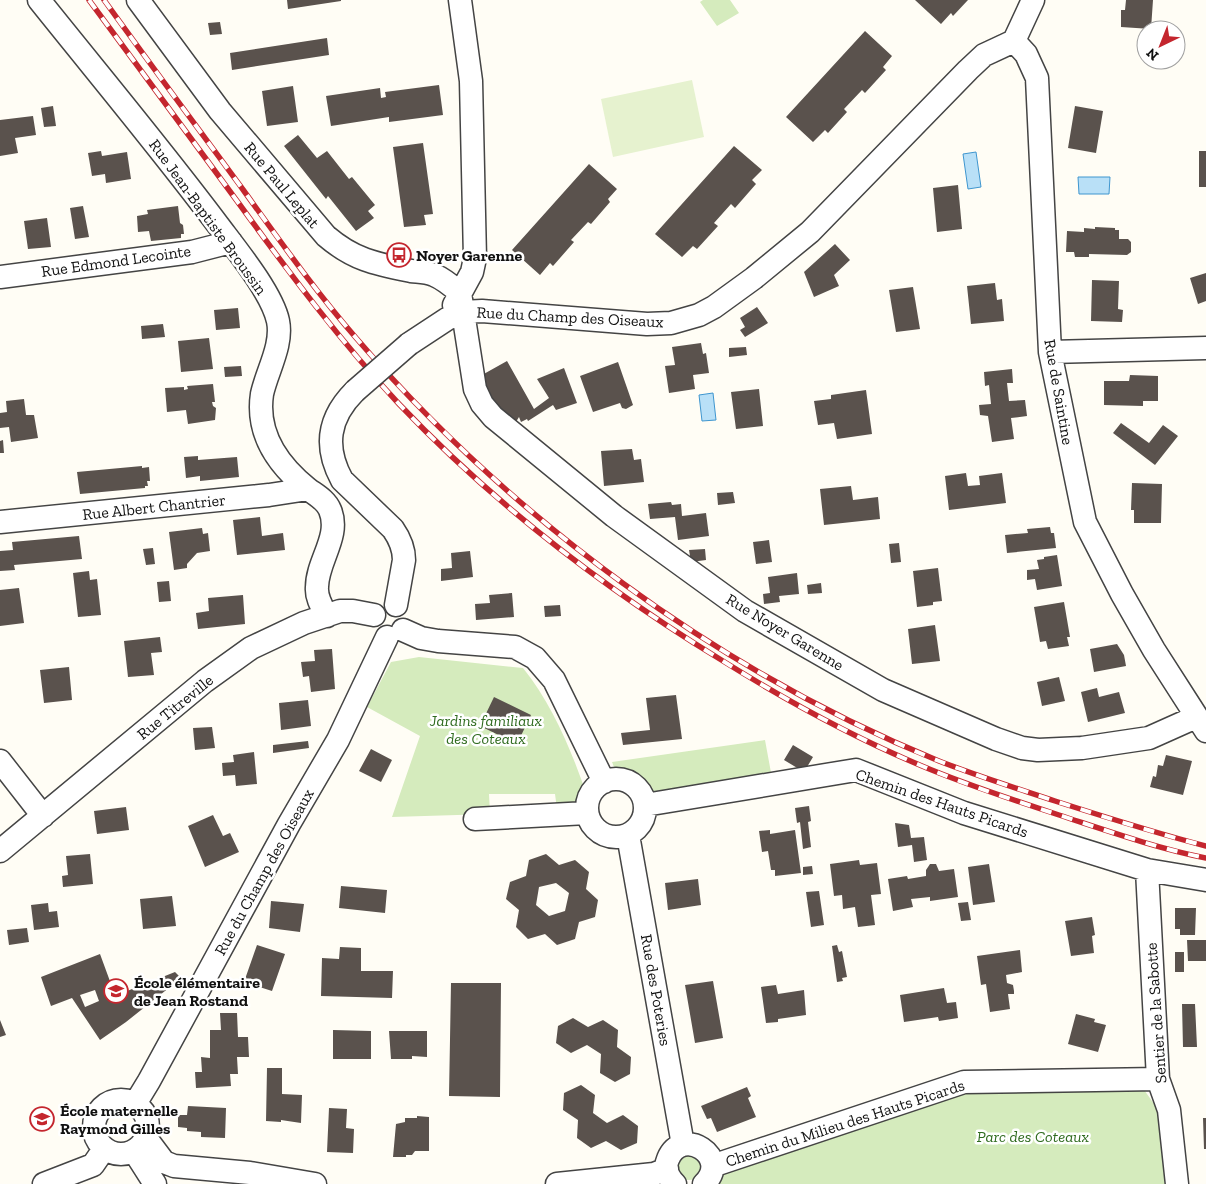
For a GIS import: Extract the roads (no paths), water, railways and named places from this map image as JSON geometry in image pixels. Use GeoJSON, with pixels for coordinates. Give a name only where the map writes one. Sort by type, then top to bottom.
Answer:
{"type":"FeatureCollection","features":[{"type":"Feature","properties":{"kind":"street","name":"Rue Jean-Baptiste Broussin"},"geometry":{"type":"LineString","coordinates":[[39,0],[183,178],[231,242],[273,307],[278,321],[278,342],[265,380],[261,402],[264,431],[280,463],[329,506],[332,516],[331,538],[316,587],[318,598],[327,616]]}},
{"type":"Feature","properties":{"kind":"street","name":"Rue Paul Leplat"},"geometry":{"type":"LineString","coordinates":[[138,0],[220,111],[326,236],[352,256],[366,261],[432,274],[442,279],[456,308]]}},
{"type":"Feature","properties":{"kind":"street"},"geometry":{"type":"LineString","coordinates":[[396,605],[404,560],[400,539],[393,529],[342,480],[332,454],[331,437],[334,418],[340,407],[354,391],[409,344],[456,308],[472,272],[475,258],[471,82],[460,0]]}},
{"type":"Feature","properties":{"kind":"street"},"geometry":{"type":"LineString","coordinates":[[1014,41],[1034,0]]}},
{"type":"Feature","properties":{"kind":"street","name":"Rue du Champ des Oiseaux"},"geometry":{"type":"LineString","coordinates":[[456,308],[647,324],[671,323],[699,315],[714,307],[754,278],[810,232],[984,55],[1014,41]]}},
{"type":"Feature","properties":{"kind":"street","name":"Rue de Saintine"},"geometry":{"type":"LineString","coordinates":[[1014,41],[1026,54],[1037,78],[1050,352],[1085,522],[1122,594],[1154,650],[1201,724]]}},
{"type":"Feature","properties":{"kind":"street","name":"Rue Edmond Lecointe"},"geometry":{"type":"LineString","coordinates":[[0,277],[192,252],[231,242]]}},
{"type":"Feature","properties":{"kind":"street","name":"Rue Noyer Garenne"},"geometry":{"type":"LineString","coordinates":[[456,308],[475,389],[482,404],[493,417],[614,516],[745,611],[883,690],[996,739],[1022,748],[1038,750],[1082,748],[1149,738],[1201,724]]}},
{"type":"Feature","properties":{"kind":"street"},"geometry":{"type":"LineString","coordinates":[[1050,352],[1206,349]]}},
{"type":"Feature","properties":{"kind":"street","name":"Rue Albert Chantrier"},"geometry":{"type":"LineString","coordinates":[[0,522],[269,495],[308,489]]}},
{"type":"Feature","properties":{"kind":"street"},"geometry":{"type":"LineString","coordinates":[[395,634],[407,621],[406,616],[400,607],[396,605],[390,604],[380,607],[374,615],[374,626],[382,635],[395,634],[438,641],[515,647],[535,658],[554,680],[604,782]]}},
{"type":"Feature","properties":{"kind":"street","name":"Rue Titreville"},"geometry":{"type":"LineString","coordinates":[[0,852],[205,681],[236,658],[279,634],[340,611],[353,611],[374,615]]}},
{"type":"Feature","properties":{"kind":"street","name":"Rue du Champ des Oiseaux"},"geometry":{"type":"LineString","coordinates":[[135,1104],[395,634]]}},
{"type":"Feature","properties":{"kind":"street"},"geometry":{"type":"LineString","coordinates":[[0,761],[43,816]]}},
{"type":"Feature","properties":{"kind":"street","name":"Chemin des Hauts Picards"},"geometry":{"type":"LineString","coordinates":[[645,805],[856,770],[964,813],[1147,870],[1206,880]]}},
{"type":"Feature","properties":{"kind":"street"},"geometry":{"type":"LineString","coordinates":[[612,780],[622,780],[630,783],[642,796],[645,805],[641,823],[636,830],[628,835],[610,837],[602,834],[595,828],[587,813],[587,803],[590,794],[596,787],[612,780]]}},
{"type":"Feature","properties":{"kind":"street"},"geometry":{"type":"LineString","coordinates":[[475,820],[587,813]]}},
{"type":"Feature","properties":{"kind":"street","name":"Rue des Poteries"},"geometry":{"type":"LineString","coordinates":[[628,835],[683,1145]]}},
{"type":"Feature","properties":{"kind":"street","name":"Sentier de la Sabotte"},"geometry":{"type":"LineString","coordinates":[[1147,870],[1158,1079],[1169,1110],[1177,1184]]}},
{"type":"Feature","properties":{"kind":"street","name":"Chemin du Milieu des Hauts Picards"},"geometry":{"type":"LineString","coordinates":[[712,1163],[718,1164],[964,1082],[1158,1079]]}},
{"type":"Feature","properties":{"kind":"street"},"geometry":{"type":"LineString","coordinates":[[140,1144],[119,1155],[104,1149],[94,1135],[93,1126],[99,1110],[105,1105],[120,1100],[135,1104],[141,1109],[148,1122],[140,1144],[155,1184]]}},
{"type":"Feature","properties":{"kind":"street"},"geometry":{"type":"LineString","coordinates":[[140,1144],[164,1162],[174,1166],[250,1173],[315,1184]]}},
{"type":"Feature","properties":{"kind":"street"},"geometry":{"type":"LineString","coordinates":[[557,1184],[654,1174],[671,1177],[667,1163],[672,1152],[683,1145],[698,1146],[709,1155],[712,1163],[710,1176],[704,1184]]}},
{"type":"Feature","properties":{"kind":"street"},"geometry":{"type":"LineString","coordinates":[[44,1184],[93,1165],[104,1149]]}},
{"type":"Feature","properties":{"kind":"water"},"geometry":{"type":"Polygon","coordinates":[[[976,152],[981,187],[968,189],[963,154],[976,152]]]}},
{"type":"Feature","properties":{"kind":"water"},"geometry":{"type":"Polygon","coordinates":[[[1078,177],[1110,177],[1109,194],[1079,194],[1078,177]]]}},
{"type":"Feature","properties":{"kind":"water"},"geometry":{"type":"Polygon","coordinates":[[[713,393],[716,420],[702,421],[699,395],[713,393]]]}},
{"type":"Feature","properties":{"kind":"railway"},"geometry":{"type":"LineString","coordinates":[[89,0],[316,307],[399,404],[474,477],[513,511],[594,575],[679,633],[771,690],[846,731],[896,755],[1007,798],[1132,839],[1206,858]]}},
{"type":"Feature","properties":{"kind":"railway"},"geometry":{"type":"LineString","coordinates":[[104,0],[299,266],[357,339],[417,405],[482,468],[551,528],[624,584],[699,636],[777,683],[857,725],[939,761],[982,777],[1111,819],[1206,846]]}},
{"type":"Feature","properties":{"kind":"place","name":"Noyer Garenne"},"geometry":{"type":"Point","coordinates":[399,255]}},
{"type":"Feature","properties":{"kind":"place","name":"École élémentaire de Jean Rostand"},"geometry":{"type":"Point","coordinates":[116,991]}},
{"type":"Feature","properties":{"kind":"place","name":"École maternelle Raymond Gilles"},"geometry":{"type":"Point","coordinates":[42,1119]}},
{"type":"Feature","properties":{"kind":"park label","name":"Jardins familiaux des Coteaux"},"geometry":{"type":"Point","coordinates":[486,729]}},
{"type":"Feature","properties":{"kind":"park label","name":"Parc des Coteaux"},"geometry":{"type":"Point","coordinates":[1033,1136]}}]}
